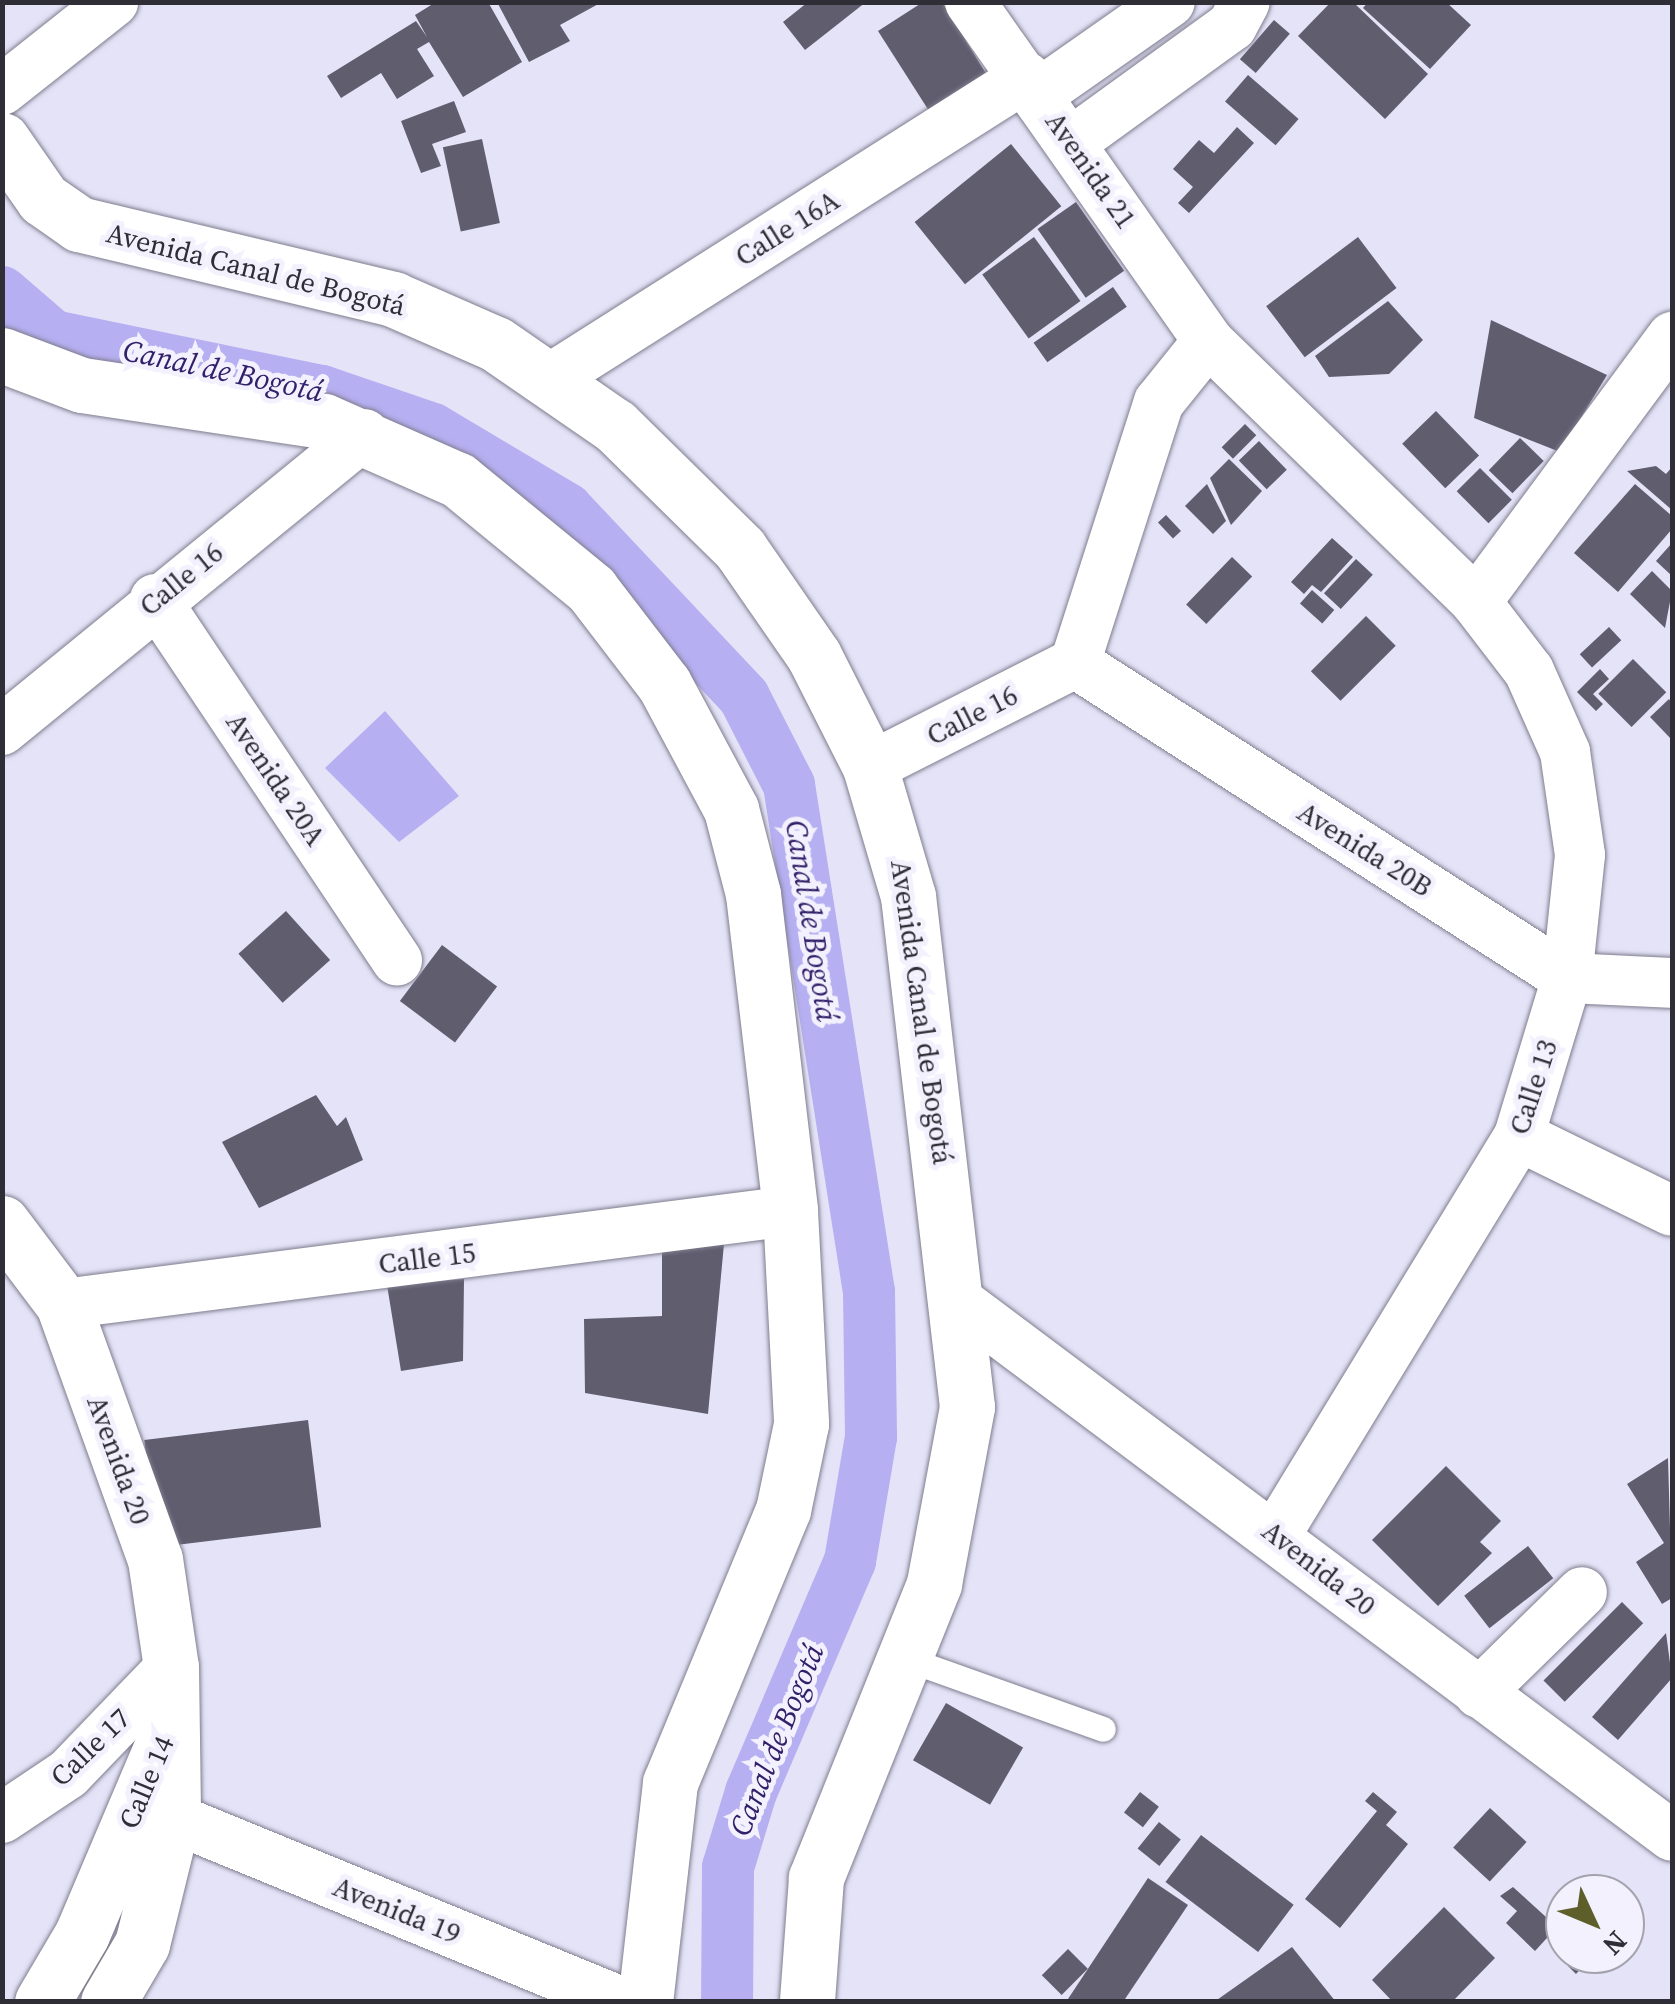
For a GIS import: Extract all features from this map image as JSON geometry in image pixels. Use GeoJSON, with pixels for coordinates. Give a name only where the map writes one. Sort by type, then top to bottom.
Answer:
{"type":"FeatureCollection","features":[{"type":"Feature","properties":{"kind":"main road","name":"Avenida Canal de Bogotá"},"geometry":{"type":"LineString","coordinates":[[2,140],[42,199],[79,224],[394,299],[496,344],[548,380],[658,460],[740,549],[814,656],[870,767],[908,896],[962,1304],[963,1457],[945,1548],[816,1878],[806,2002]]}},
{"type":"Feature","properties":{"kind":"main road"},"geometry":{"type":"LineString","coordinates":[[2,356],[82,385],[365,434],[458,480],[546,543],[632,640],[705,756],[731,810],[753,894],[804,1366],[794,1467],[670,1783],[645,2002]]}},
{"type":"Feature","properties":{"kind":"main road","name":"Avenida 20"},"geometry":{"type":"LineString","coordinates":[[2,1222],[64,1304],[155,1559],[172,1693]]}},
{"type":"Feature","properties":{"kind":"main road","name":"Calle 14"},"geometry":{"type":"LineString","coordinates":[[108,2002],[142,1944],[172,1818],[172,1693]]}},
{"type":"Feature","properties":{"kind":"main road","name":"Calle 14"},"geometry":{"type":"LineString","coordinates":[[42,2002],[82,1934],[172,1693]]}},
{"type":"Feature","properties":{"kind":"street"},"geometry":{"type":"LineString","coordinates":[[2,90],[112,2]]}},
{"type":"Feature","properties":{"kind":"street","name":"Avenida 21"},"geometry":{"type":"LineString","coordinates":[[970,2],[1073,141],[1208,341],[1476,602]]}},
{"type":"Feature","properties":{"kind":"street","name":"Calle 16A"},"geometry":{"type":"LineString","coordinates":[[548,380],[1170,2]]}},
{"type":"Feature","properties":{"kind":"street"},"geometry":{"type":"LineString","coordinates":[[1073,141],[1232,26],[1245,2]]}},
{"type":"Feature","properties":{"kind":"street"},"geometry":{"type":"LineString","coordinates":[[1476,602],[1672,337]]}},
{"type":"Feature","properties":{"kind":"street"},"geometry":{"type":"LineString","coordinates":[[1075,663],[1159,402],[1208,341]]}},
{"type":"Feature","properties":{"kind":"street","name":"Calle 16"},"geometry":{"type":"LineString","coordinates":[[2,730],[156,598],[365,434]]}},
{"type":"Feature","properties":{"kind":"street","name":"Avenida 20A"},"geometry":{"type":"LineString","coordinates":[[156,598],[396,960]]}},
{"type":"Feature","properties":{"kind":"street","name":"Calle 13"},"geometry":{"type":"LineString","coordinates":[[1276,1534],[1519,1136],[1567,978],[1580,855],[1565,752],[1529,670],[1476,602]]}},
{"type":"Feature","properties":{"kind":"street","name":"Calle 16"},"geometry":{"type":"LineString","coordinates":[[870,767],[1075,663]]}},
{"type":"Feature","properties":{"kind":"street","name":"Avenida 20B"},"geometry":{"type":"LineString","coordinates":[[1075,663],[1567,978]]}},
{"type":"Feature","properties":{"kind":"street"},"geometry":{"type":"LineString","coordinates":[[1567,978],[1672,982]]}},
{"type":"Feature","properties":{"kind":"street"},"geometry":{"type":"LineString","coordinates":[[1519,1136],[1672,1211]]}},
{"type":"Feature","properties":{"kind":"street","name":"Calle 15"},"geometry":{"type":"LineString","coordinates":[[64,1304],[790,1211]]}},
{"type":"Feature","properties":{"kind":"street","name":"Avenida 20"},"geometry":{"type":"LineString","coordinates":[[962,1304],[1276,1534],[1479,1693],[1672,1836]]}},
{"type":"Feature","properties":{"kind":"street"},"geometry":{"type":"LineString","coordinates":[[1479,1693],[1582,1592]]}},
{"type":"Feature","properties":{"kind":"street","name":"Calle 17"},"geometry":{"type":"LineString","coordinates":[[2,1818],[68,1774],[172,1693]]}},
{"type":"Feature","properties":{"kind":"street","name":"Avenida 19"},"geometry":{"type":"LineString","coordinates":[[172,1818],[620,2002]]}},
{"type":"Feature","properties":{"kind":"lane"},"geometry":{"type":"LineString","coordinates":[[904,1658],[1103,1729]]}},
{"type":"Feature","properties":{"kind":"shaded area"},"geometry":{"type":"Polygon","coordinates":[[[385,711],[459,796],[399,842],[325,768],[385,711]]]}},
{"type":"Feature","properties":{"kind":"building"},"geometry":{"type":"Polygon","coordinates":[[[436,2],[488,2],[522,62],[463,97],[429,42],[417,49],[434,76],[397,99],[381,73],[341,98],[327,76],[416,21],[427,37],[415,15],[436,2]]]}},
{"type":"Feature","properties":{"kind":"building"},"geometry":{"type":"Polygon","coordinates":[[[497,2],[602,2],[560,25],[570,41],[529,62],[497,2]]]}},
{"type":"Feature","properties":{"kind":"building"},"geometry":{"type":"Polygon","coordinates":[[[808,2],[866,2],[805,50],[783,22],[808,2]]]}},
{"type":"Feature","properties":{"kind":"building"},"geometry":{"type":"Polygon","coordinates":[[[923,2],[942,2],[995,88],[938,125],[878,31],[923,2]]]}},
{"type":"Feature","properties":{"kind":"building"},"geometry":{"type":"Polygon","coordinates":[[[1331,2],[1353,2],[1428,74],[1385,119],[1298,36],[1331,2]]]}},
{"type":"Feature","properties":{"kind":"building"},"geometry":{"type":"Polygon","coordinates":[[[1368,2],[1446,2],[1471,25],[1430,69],[1363,8],[1368,2]]]}},
{"type":"Feature","properties":{"kind":"building"},"geometry":{"type":"Polygon","coordinates":[[[1274,20],[1290,34],[1256,73],[1240,59],[1274,20]]]}},
{"type":"Feature","properties":{"kind":"building"},"geometry":{"type":"Polygon","coordinates":[[[1248,75],[1299,119],[1276,145],[1225,101],[1248,75]]]}},
{"type":"Feature","properties":{"kind":"building"},"geometry":{"type":"Polygon","coordinates":[[[454,101],[466,132],[432,144],[441,166],[421,173],[401,121],[454,101]]]}},
{"type":"Feature","properties":{"kind":"building"},"geometry":{"type":"Polygon","coordinates":[[[1237,127],[1254,143],[1189,213],[1178,203],[1193,187],[1173,169],[1199,140],[1214,153],[1237,127]]]}},
{"type":"Feature","properties":{"kind":"building"},"geometry":{"type":"Polygon","coordinates":[[[482,139],[500,223],[461,231],[443,147],[482,139]]]}},
{"type":"Feature","properties":{"kind":"building"},"geometry":{"type":"Polygon","coordinates":[[[1011,144],[1061,206],[965,284],[915,222],[1011,144]]]}},
{"type":"Feature","properties":{"kind":"building"},"geometry":{"type":"Polygon","coordinates":[[[1076,202],[1124,271],[1086,298],[1037,229],[1076,202]]]}},
{"type":"Feature","properties":{"kind":"building"},"geometry":{"type":"Polygon","coordinates":[[[1034,237],[1080,301],[1029,339],[982,275],[1034,237]]]}},
{"type":"Feature","properties":{"kind":"building"},"geometry":{"type":"Polygon","coordinates":[[[1358,237],[1397,288],[1305,357],[1266,306],[1358,237]]]}},
{"type":"Feature","properties":{"kind":"building"},"geometry":{"type":"Polygon","coordinates":[[[1113,287],[1127,307],[1047,362],[1034,343],[1113,287]]]}},
{"type":"Feature","properties":{"kind":"building"},"geometry":{"type":"Polygon","coordinates":[[[1388,301],[1423,340],[1389,374],[1329,377],[1315,356],[1388,301]]]}},
{"type":"Feature","properties":{"kind":"building"},"geometry":{"type":"Polygon","coordinates":[[[1491,320],[1607,375],[1560,452],[1474,418],[1491,320]]]}},
{"type":"Feature","properties":{"kind":"building"},"geometry":{"type":"Polygon","coordinates":[[[1436,411],[1479,456],[1445,488],[1402,444],[1436,411]]]}},
{"type":"Feature","properties":{"kind":"building"},"geometry":{"type":"Polygon","coordinates":[[[1245,424],[1256,435],[1233,459],[1222,447],[1245,424]]]}},
{"type":"Feature","properties":{"kind":"building"},"geometry":{"type":"Polygon","coordinates":[[[1520,438],[1544,461],[1512,493],[1489,470],[1520,438]]]}},
{"type":"Feature","properties":{"kind":"building"},"geometry":{"type":"Polygon","coordinates":[[[1259,441],[1287,470],[1267,489],[1239,460],[1259,441]]]}},
{"type":"Feature","properties":{"kind":"building"},"geometry":{"type":"Polygon","coordinates":[[[1229,459],[1262,491],[1231,525],[1210,478],[1229,459]]]}},
{"type":"Feature","properties":{"kind":"building"},"geometry":{"type":"Polygon","coordinates":[[[1656,466],[1666,474],[1672,467],[1672,510],[1627,471],[1656,466]]]}},
{"type":"Feature","properties":{"kind":"building"},"geometry":{"type":"Polygon","coordinates":[[[1480,468],[1512,500],[1488,523],[1457,491],[1480,468]]]}},
{"type":"Feature","properties":{"kind":"building"},"geometry":{"type":"Polygon","coordinates":[[[1207,484],[1226,521],[1213,534],[1185,506],[1207,484]]]}},
{"type":"Feature","properties":{"kind":"building"},"geometry":{"type":"Polygon","coordinates":[[[1635,484],[1672,516],[1672,529],[1618,592],[1574,553],[1635,484]]]}},
{"type":"Feature","properties":{"kind":"building"},"geometry":{"type":"Polygon","coordinates":[[[1166,515],[1181,531],[1173,539],[1158,523],[1166,515]]]}},
{"type":"Feature","properties":{"kind":"building"},"geometry":{"type":"Polygon","coordinates":[[[1332,538],[1353,557],[1321,592],[1312,585],[1304,594],[1291,582],[1332,538]]]}},
{"type":"Feature","properties":{"kind":"building"},"geometry":{"type":"Polygon","coordinates":[[[1672,543],[1672,576],[1656,561],[1672,543]]]}},
{"type":"Feature","properties":{"kind":"building"},"geometry":{"type":"Polygon","coordinates":[[[1232,557],[1252,576],[1206,624],[1186,604],[1232,557]]]}},
{"type":"Feature","properties":{"kind":"building"},"geometry":{"type":"Polygon","coordinates":[[[1356,559],[1373,575],[1341,609],[1324,593],[1356,559]]]}},
{"type":"Feature","properties":{"kind":"building"},"geometry":{"type":"Polygon","coordinates":[[[1652,571],[1672,591],[1665,628],[1630,594],[1652,571]]]}},
{"type":"Feature","properties":{"kind":"building"},"geometry":{"type":"Polygon","coordinates":[[[1312,590],[1334,610],[1322,623],[1300,603],[1312,590]]]}},
{"type":"Feature","properties":{"kind":"building"},"geometry":{"type":"Polygon","coordinates":[[[1366,616],[1396,646],[1341,701],[1311,671],[1366,616]]]}},
{"type":"Feature","properties":{"kind":"building"},"geometry":{"type":"Polygon","coordinates":[[[1609,627],[1621,640],[1592,667],[1580,654],[1609,627]]]}},
{"type":"Feature","properties":{"kind":"building"},"geometry":{"type":"Polygon","coordinates":[[[1633,659],[1666,692],[1632,727],[1598,694],[1633,659]]]}},
{"type":"Feature","properties":{"kind":"building"},"geometry":{"type":"Polygon","coordinates":[[[1600,669],[1609,679],[1593,694],[1603,704],[1596,711],[1577,692],[1600,669]]]}},
{"type":"Feature","properties":{"kind":"building"},"geometry":{"type":"Polygon","coordinates":[[[1669,699],[1672,703],[1672,740],[1650,717],[1669,699]]]}},
{"type":"Feature","properties":{"kind":"building"},"geometry":{"type":"Polygon","coordinates":[[[286,911],[330,960],[283,1003],[238,954],[286,911]]]}},
{"type":"Feature","properties":{"kind":"building"},"geometry":{"type":"Polygon","coordinates":[[[442,945],[497,987],[455,1042],[400,1001],[442,945]]]}},
{"type":"Feature","properties":{"kind":"building"},"geometry":{"type":"Polygon","coordinates":[[[316,1095],[337,1126],[346,1117],[363,1160],[259,1208],[222,1142],[316,1095]]]}},
{"type":"Feature","properties":{"kind":"building"},"geometry":{"type":"Polygon","coordinates":[[[724,1244],[708,1414],[585,1393],[584,1319],[662,1316],[662,1247],[724,1244]]]}},
{"type":"Feature","properties":{"kind":"building"},"geometry":{"type":"Polygon","coordinates":[[[464,1279],[463,1361],[401,1371],[387,1285],[464,1279]]]}},
{"type":"Feature","properties":{"kind":"building"},"geometry":{"type":"Polygon","coordinates":[[[308,1420],[321,1527],[157,1547],[144,1440],[308,1420]]]}},
{"type":"Feature","properties":{"kind":"building"},"geometry":{"type":"Polygon","coordinates":[[[1668,1458],[1672,1598],[1662,1604],[1636,1562],[1664,1543],[1627,1484],[1668,1458]]]}},
{"type":"Feature","properties":{"kind":"building"},"geometry":{"type":"Polygon","coordinates":[[[1446,1466],[1501,1521],[1480,1542],[1492,1553],[1438,1606],[1372,1540],[1446,1466]]]}},
{"type":"Feature","properties":{"kind":"building"},"geometry":{"type":"Polygon","coordinates":[[[1528,1546],[1553,1578],[1489,1628],[1464,1596],[1528,1546]]]}},
{"type":"Feature","properties":{"kind":"building"},"geometry":{"type":"Polygon","coordinates":[[[1622,1602],[1643,1623],[1565,1702],[1544,1680],[1622,1602]]]}},
{"type":"Feature","properties":{"kind":"building"},"geometry":{"type":"Polygon","coordinates":[[[1666,1633],[1672,1678],[1618,1740],[1592,1717],[1666,1633]]]}},
{"type":"Feature","properties":{"kind":"building"},"geometry":{"type":"Polygon","coordinates":[[[946,1703],[1023,1747],[990,1805],[913,1760],[946,1703]]]}},
{"type":"Feature","properties":{"kind":"building"},"geometry":{"type":"Polygon","coordinates":[[[1140,1792],[1159,1807],[1143,1827],[1124,1812],[1140,1792]]]}},
{"type":"Feature","properties":{"kind":"building"},"geometry":{"type":"Polygon","coordinates":[[[1373,1792],[1397,1812],[1386,1825],[1408,1844],[1340,1928],[1305,1899],[1377,1811],[1365,1801],[1373,1792]]]}},
{"type":"Feature","properties":{"kind":"building"},"geometry":{"type":"Polygon","coordinates":[[[1490,1808],[1527,1842],[1490,1882],[1453,1847],[1490,1808]]]}},
{"type":"Feature","properties":{"kind":"building"},"geometry":{"type":"Polygon","coordinates":[[[1159,1822],[1181,1840],[1159,1866],[1138,1848],[1159,1822]]]}},
{"type":"Feature","properties":{"kind":"building"},"geometry":{"type":"Polygon","coordinates":[[[1201,1835],[1294,1905],[1258,1952],[1165,1882],[1201,1835]]]}},
{"type":"Feature","properties":{"kind":"building"},"geometry":{"type":"Polygon","coordinates":[[[1148,1878],[1188,1905],[1123,2002],[1066,2002],[1148,1878]]]}},
{"type":"Feature","properties":{"kind":"building"},"geometry":{"type":"Polygon","coordinates":[[[1513,1887],[1545,1916],[1545,1940],[1535,1951],[1506,1923],[1517,1911],[1500,1896],[1513,1887]]]}},
{"type":"Feature","properties":{"kind":"building"},"geometry":{"type":"Polygon","coordinates":[[[1444,1907],[1495,1958],[1452,2002],[1393,2002],[1372,1980],[1444,1907]]]}},
{"type":"Feature","properties":{"kind":"building"},"geometry":{"type":"Polygon","coordinates":[[[1292,1947],[1336,2002],[1214,2002],[1292,1947]]]}},
{"type":"Feature","properties":{"kind":"building"},"geometry":{"type":"Polygon","coordinates":[[[1068,1949],[1088,1969],[1062,1995],[1042,1975],[1068,1949]]]}},
{"type":"Feature","properties":{"kind":"waterway","name":"Canal de Bogotá"},"geometry":{"type":"LineString","coordinates":[[2,292],[53,336],[322,391],[433,429],[567,509],[744,697],[789,785],[869,1292],[871,1437],[850,1561],[751,1792],[728,1867],[727,2002]]}}]}
